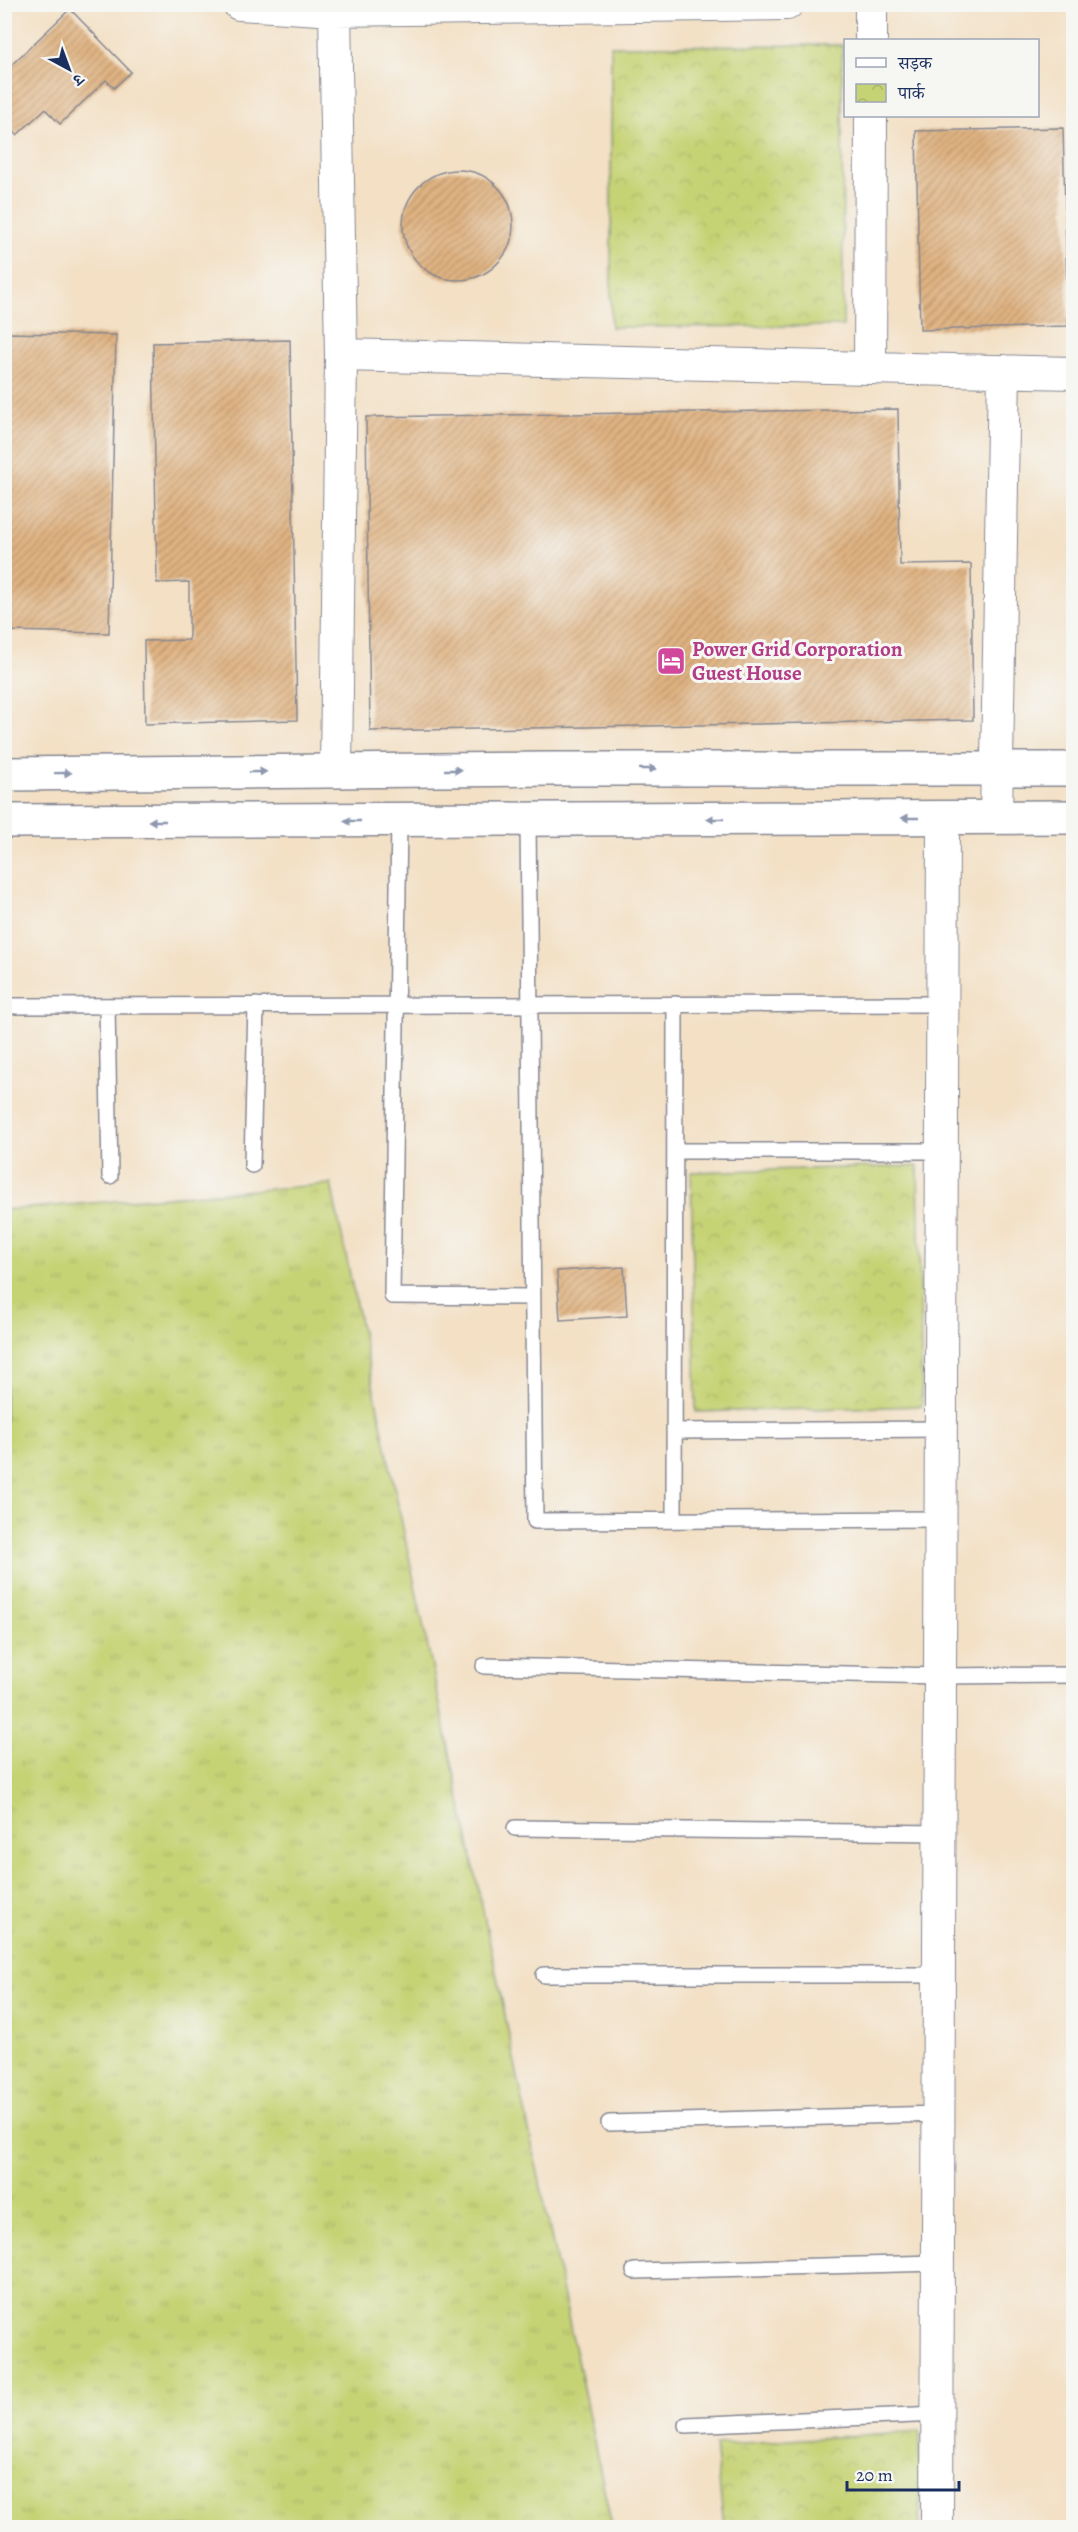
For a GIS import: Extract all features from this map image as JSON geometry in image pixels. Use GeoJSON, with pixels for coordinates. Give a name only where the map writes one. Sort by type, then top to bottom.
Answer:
{"type":"FeatureCollection","features":[{"type":"Feature","properties":{"kind":"street"},"geometry":{"type":"LineString","coordinates":[[239,4],[335,10],[787,4]]}},
{"type":"Feature","properties":{"kind":"street"},"geometry":{"type":"LineString","coordinates":[[871,4],[871,39]]}},
{"type":"Feature","properties":{"kind":"street"},"geometry":{"type":"LineString","coordinates":[[335,10],[341,355],[336,771]]}},
{"type":"Feature","properties":{"kind":"street"},"geometry":{"type":"LineString","coordinates":[[870,368],[871,117]]}},
{"type":"Feature","properties":{"kind":"street"},"geometry":{"type":"LineString","coordinates":[[341,355],[1074,373]]}},
{"type":"Feature","properties":{"kind":"street"},"geometry":{"type":"LineString","coordinates":[[996,818],[1004,371]]}},
{"type":"Feature","properties":{"kind":"street"},"geometry":{"type":"LineString","coordinates":[[4,774],[1074,769]]}},
{"type":"Feature","properties":{"kind":"street"},"geometry":{"type":"LineString","coordinates":[[4,821],[1074,817]]}},
{"type":"Feature","properties":{"kind":"street"},"geometry":{"type":"LineString","coordinates":[[937,2528],[944,818]]}},
{"type":"Feature","properties":{"kind":"lane"},"geometry":{"type":"LineString","coordinates":[[399,820],[392,1296],[532,1297]]}},
{"type":"Feature","properties":{"kind":"lane"},"geometry":{"type":"LineString","coordinates":[[528,820],[535,1521],[941,1519]]}},
{"type":"Feature","properties":{"kind":"lane"},"geometry":{"type":"LineString","coordinates":[[674,1520],[675,1004]]}},
{"type":"Feature","properties":{"kind":"lane"},"geometry":{"type":"LineString","coordinates":[[4,1006],[943,1004]]}},
{"type":"Feature","properties":{"kind":"lane"},"geometry":{"type":"LineString","coordinates":[[252,1165],[256,1005]]}},
{"type":"Feature","properties":{"kind":"lane"},"geometry":{"type":"LineString","coordinates":[[107,1006],[110,1176]]}},
{"type":"Feature","properties":{"kind":"lane"},"geometry":{"type":"LineString","coordinates":[[675,1151],[942,1151]]}},
{"type":"Feature","properties":{"kind":"lane"},"geometry":{"type":"LineString","coordinates":[[674,1431],[941,1429]]}},
{"type":"Feature","properties":{"kind":"lane"},"geometry":{"type":"LineString","coordinates":[[484,1666],[940,1676],[1074,1675]]}},
{"type":"Feature","properties":{"kind":"lane"},"geometry":{"type":"LineString","coordinates":[[515,1828],[940,1833]]}},
{"type":"Feature","properties":{"kind":"lane"},"geometry":{"type":"LineString","coordinates":[[544,1975],[939,1975]]}},
{"type":"Feature","properties":{"kind":"lane"},"geometry":{"type":"LineString","coordinates":[[609,2123],[939,2114]]}},
{"type":"Feature","properties":{"kind":"lane"},"geometry":{"type":"LineString","coordinates":[[634,2271],[938,2263]]}},
{"type":"Feature","properties":{"kind":"lane"},"geometry":{"type":"LineString","coordinates":[[686,2425],[938,2414]]}},
{"type":"Feature","properties":{"kind":"green space"},"geometry":{"type":"Polygon","coordinates":[[[842,45],[843,326],[611,327],[611,46],[842,45]]]}},
{"type":"Feature","properties":{"kind":"green space"},"geometry":{"type":"Polygon","coordinates":[[[918,1166],[922,1406],[696,1412],[691,1172],[918,1166]]]}},
{"type":"Feature","properties":{"kind":"green space"},"geometry":{"type":"Polygon","coordinates":[[[331,1184],[612,2527],[5,2527],[5,1210],[331,1184]]]}},
{"type":"Feature","properties":{"kind":"green space"},"geometry":{"type":"Polygon","coordinates":[[[920,2431],[920,2527],[724,2527],[715,2445],[920,2431]]]}},
{"type":"Feature","properties":{"kind":"building"},"geometry":{"type":"Polygon","coordinates":[[[70,9],[131,72],[114,88],[106,80],[60,124],[45,109],[17,135],[4,121],[4,72],[70,9]]]}},
{"type":"Feature","properties":{"kind":"building"},"geometry":{"type":"Polygon","coordinates":[[[1063,128],[1068,326],[920,330],[916,131],[1063,128]]]}},
{"type":"Feature","properties":{"kind":"building"},"geometry":{"type":"Polygon","coordinates":[[[458,170],[479,174],[497,186],[509,204],[513,225],[509,246],[497,264],[479,276],[458,280],[437,276],[419,264],[407,246],[403,225],[407,204],[419,186],[437,174],[458,170]]]}},
{"type":"Feature","properties":{"kind":"building"},"geometry":{"type":"Polygon","coordinates":[[[5,333],[116,335],[109,633],[5,631],[5,333]]]}},
{"type":"Feature","properties":{"kind":"building"},"geometry":{"type":"Polygon","coordinates":[[[290,340],[297,720],[145,724],[144,641],[189,640],[189,582],[157,583],[153,343],[290,340]]]}},
{"type":"Feature","properties":{"kind":"building"},"geometry":{"type":"Polygon","coordinates":[[[898,409],[900,565],[971,564],[973,720],[370,731],[366,417],[898,409]]]}},
{"type":"Feature","properties":{"kind":"building"},"geometry":{"type":"Polygon","coordinates":[[[624,1267],[627,1316],[560,1320],[557,1271],[624,1267]]]}},
{"type":"Feature","properties":{"kind":"place","name":"Power Grid Corporation Guest House"},"geometry":{"type":"Point","coordinates":[671,661]}}]}
